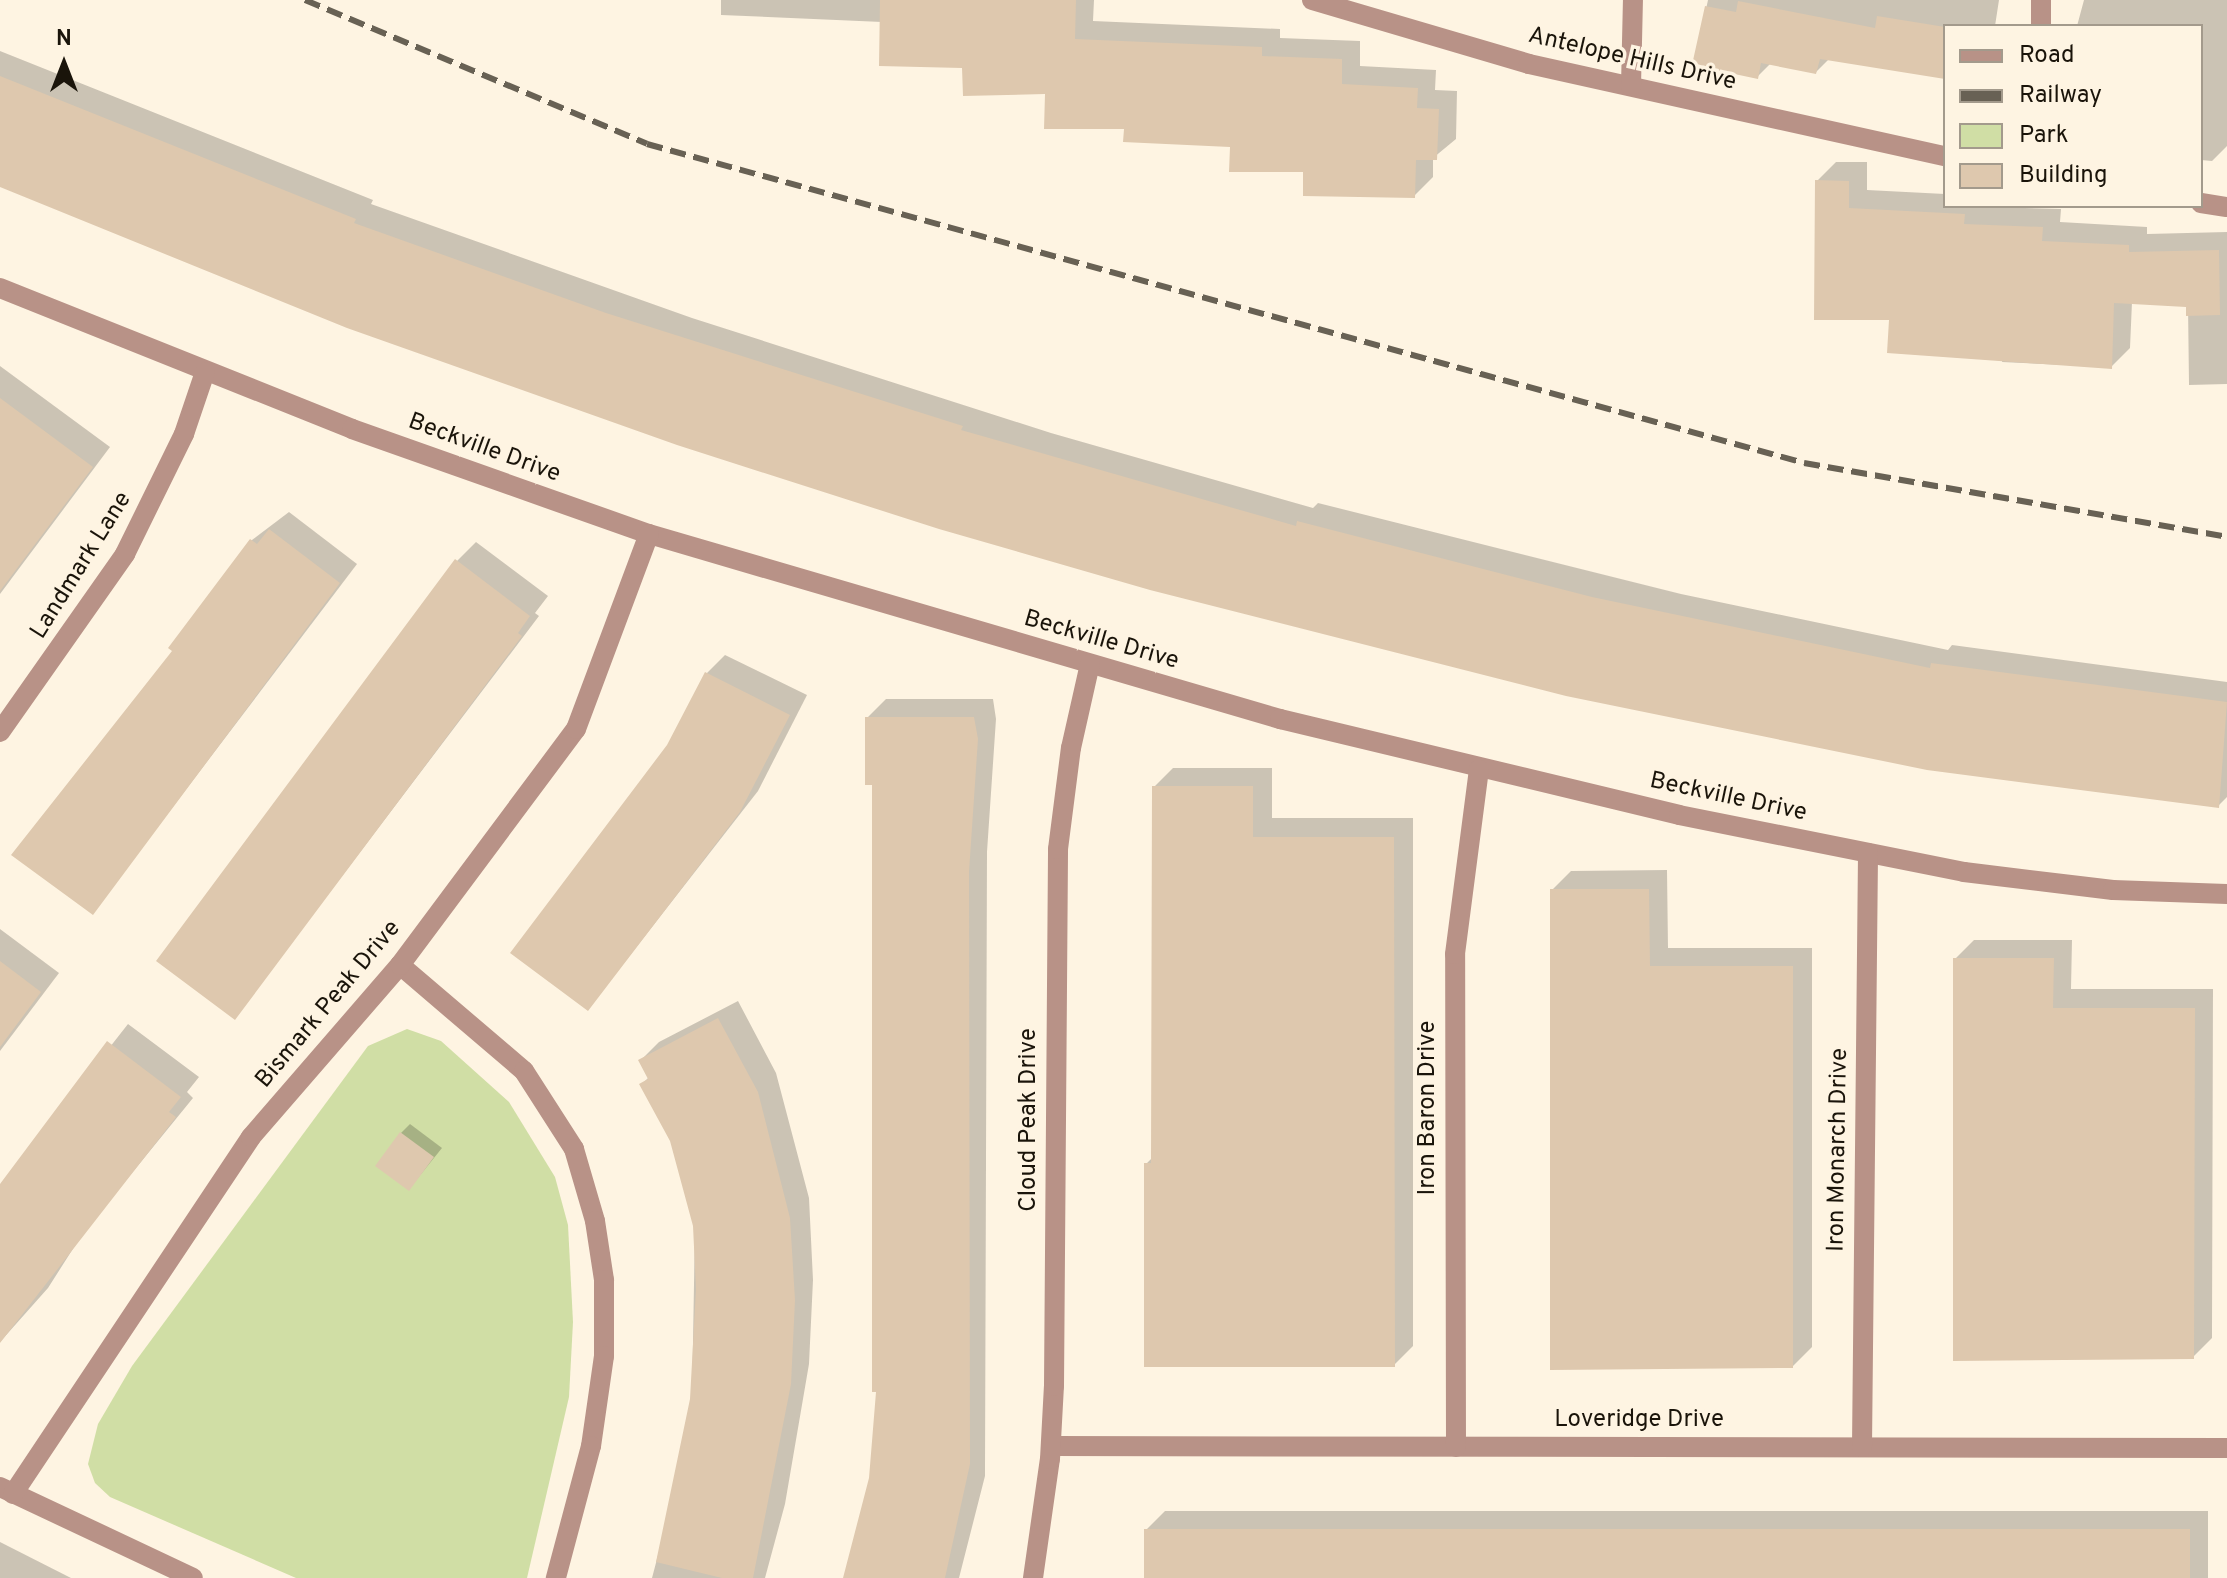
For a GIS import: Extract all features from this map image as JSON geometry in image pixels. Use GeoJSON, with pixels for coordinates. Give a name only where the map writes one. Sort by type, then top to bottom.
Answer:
{"type":"FeatureCollection","features":[{"type":"Feature","properties":{"kind":"street","name":"Antelope Hills Drive"},"geometry":{"type":"LineString","coordinates":[[1312,0],[1426,37],[1943,156]]}},
{"type":"Feature","properties":{"kind":"street"},"geometry":{"type":"LineString","coordinates":[[1631,86],[1633,0]]}},
{"type":"Feature","properties":{"kind":"street"},"geometry":{"type":"LineString","coordinates":[[2041,0],[2041,24]]}},
{"type":"Feature","properties":{"kind":"street"},"geometry":{"type":"LineString","coordinates":[[2203,203],[2227,207]]}},
{"type":"Feature","properties":{"kind":"street","name":"Beckville Drive"},"geometry":{"type":"LineString","coordinates":[[0,288],[205,372],[649,534],[1090,664],[1479,770],[1868,853],[2049,884],[2227,894]]}},
{"type":"Feature","properties":{"kind":"street","name":"Landmark Lane"},"geometry":{"type":"LineString","coordinates":[[0,732],[125,554],[184,434],[205,372]]}},
{"type":"Feature","properties":{"kind":"street","name":"Bismark Peak Drive"},"geometry":{"type":"LineString","coordinates":[[7,1490],[251,1137],[400,965],[576,729],[649,534]]}},
{"type":"Feature","properties":{"kind":"street","name":"Cloud Peak Drive"},"geometry":{"type":"LineString","coordinates":[[1033,1578],[1052,1446],[1058,849],[1071,748],[1090,664]]}},
{"type":"Feature","properties":{"kind":"street","name":"Iron Baron Drive"},"geometry":{"type":"LineString","coordinates":[[1456,1447],[1455,954],[1479,770]]}},
{"type":"Feature","properties":{"kind":"street","name":"Iron Monarch Drive"},"geometry":{"type":"LineString","coordinates":[[1862,1447],[1868,853]]}},
{"type":"Feature","properties":{"kind":"street"},"geometry":{"type":"LineString","coordinates":[[400,965],[524,1071],[574,1149],[595,1221],[604,1280],[604,1356],[591,1446],[556,1578]]}},
{"type":"Feature","properties":{"kind":"street","name":"Loveridge Drive"},"geometry":{"type":"LineString","coordinates":[[1052,1446],[2227,1448]]}},
{"type":"Feature","properties":{"kind":"street"},"geometry":{"type":"LineString","coordinates":[[7,1490],[193,1578]]}},
{"type":"Feature","properties":{"kind":"green space"},"geometry":{"type":"Polygon","coordinates":[[[407,1029],[441,1041],[509,1102],[555,1177],[568,1225],[573,1322],[569,1397],[527,1578],[296,1578],[110,1497],[95,1483],[88,1464],[98,1424],[132,1366],[368,1046],[407,1029]]]}},
{"type":"Feature","properties":{"kind":"building"},"geometry":{"type":"Polygon","coordinates":[[[880,0],[1076,0],[1075,39],[1262,47],[1262,56],[1342,59],[1342,84],[1418,88],[1417,108],[1439,109],[1437,160],[1416,160],[1415,198],[1303,196],[1303,172],[1229,172],[1230,147],[1123,142],[1124,129],[1044,129],[1045,94],[963,96],[962,68],[879,66],[880,0]]]}},
{"type":"Feature","properties":{"kind":"building"},"geometry":{"type":"Polygon","coordinates":[[[1738,1],[1875,28],[1877,16],[1943,27],[1943,79],[1820,59],[1816,74],[1761,63],[1758,79],[1692,65],[1705,6],[1736,12],[1738,1]]]}},
{"type":"Feature","properties":{"kind":"building"},"geometry":{"type":"Polygon","coordinates":[[[0,76],[356,219],[354,223],[606,313],[963,426],[961,430],[1296,526],[1297,521],[1592,597],[1930,668],[1931,663],[2227,702],[2219,808],[1927,770],[1566,696],[1150,590],[939,529],[677,445],[347,328],[0,187],[0,76]]]}},
{"type":"Feature","properties":{"kind":"building"},"geometry":{"type":"Polygon","coordinates":[[[1815,180],[1849,181],[1849,208],[1965,214],[1964,224],[2043,227],[2042,241],[2129,245],[2129,252],[2219,250],[2220,315],[2186,316],[2186,307],[2114,303],[2112,369],[1887,353],[1889,320],[1814,320],[1815,180]]]}},
{"type":"Feature","properties":{"kind":"building"},"geometry":{"type":"Polygon","coordinates":[[[0,398],[93,467],[0,591],[0,398]]]}},
{"type":"Feature","properties":{"kind":"building"},"geometry":{"type":"Polygon","coordinates":[[[269,529],[340,583],[93,915],[11,855],[172,651],[168,648],[250,539],[257,544],[269,529]]]}},
{"type":"Feature","properties":{"kind":"building"},"geometry":{"type":"Polygon","coordinates":[[[455,559],[530,616],[518,633],[522,636],[235,1020],[156,961],[455,559]]]}},
{"type":"Feature","properties":{"kind":"building"},"geometry":{"type":"Polygon","coordinates":[[[705,672],[790,715],[740,812],[588,1011],[510,953],[667,745],[705,672]]]}},
{"type":"Feature","properties":{"kind":"building"},"geometry":{"type":"Polygon","coordinates":[[[865,717],[974,717],[978,739],[969,872],[970,1464],[945,1578],[843,1578],[869,1478],[876,1392],[872,1392],[872,785],[865,785],[865,717]]]}},
{"type":"Feature","properties":{"kind":"building"},"geometry":{"type":"Polygon","coordinates":[[[1152,786],[1253,786],[1253,837],[1394,837],[1395,1367],[1144,1367],[1144,1163],[1151,1163],[1152,786]]]}},
{"type":"Feature","properties":{"kind":"building"},"geometry":{"type":"Polygon","coordinates":[[[1550,889],[1649,889],[1650,966],[1793,966],[1793,1368],[1550,1370],[1550,889]]]}},
{"type":"Feature","properties":{"kind":"building"},"geometry":{"type":"Polygon","coordinates":[[[1953,958],[2054,958],[2053,1008],[2195,1008],[2194,1359],[1953,1361],[1953,958]]]}},
{"type":"Feature","properties":{"kind":"building"},"geometry":{"type":"Polygon","coordinates":[[[0,961],[41,992],[0,1047],[0,961]]]}},
{"type":"Feature","properties":{"kind":"building"},"geometry":{"type":"Polygon","coordinates":[[[718,1018],[758,1092],[790,1218],[795,1300],[791,1384],[753,1578],[722,1578],[656,1562],[690,1399],[696,1289],[693,1226],[670,1141],[639,1084],[648,1079],[638,1060],[718,1018]]]}},
{"type":"Feature","properties":{"kind":"building"},"geometry":{"type":"Polygon","coordinates":[[[107,1041],[181,1097],[169,1112],[176,1117],[0,1343],[0,1184],[107,1041]]]}},
{"type":"Feature","properties":{"kind":"building"},"geometry":{"type":"Polygon","coordinates":[[[400,1132],[434,1157],[409,1191],[375,1166],[400,1132]]]}},
{"type":"Feature","properties":{"kind":"building"},"geometry":{"type":"Polygon","coordinates":[[[1144,1529],[2190,1529],[2190,1578],[1144,1578],[1144,1529]]]}},
{"type":"Feature","properties":{"kind":"railway"},"geometry":{"type":"LineString","coordinates":[[305,0],[647,144],[1804,463],[2227,537]]}}]}
